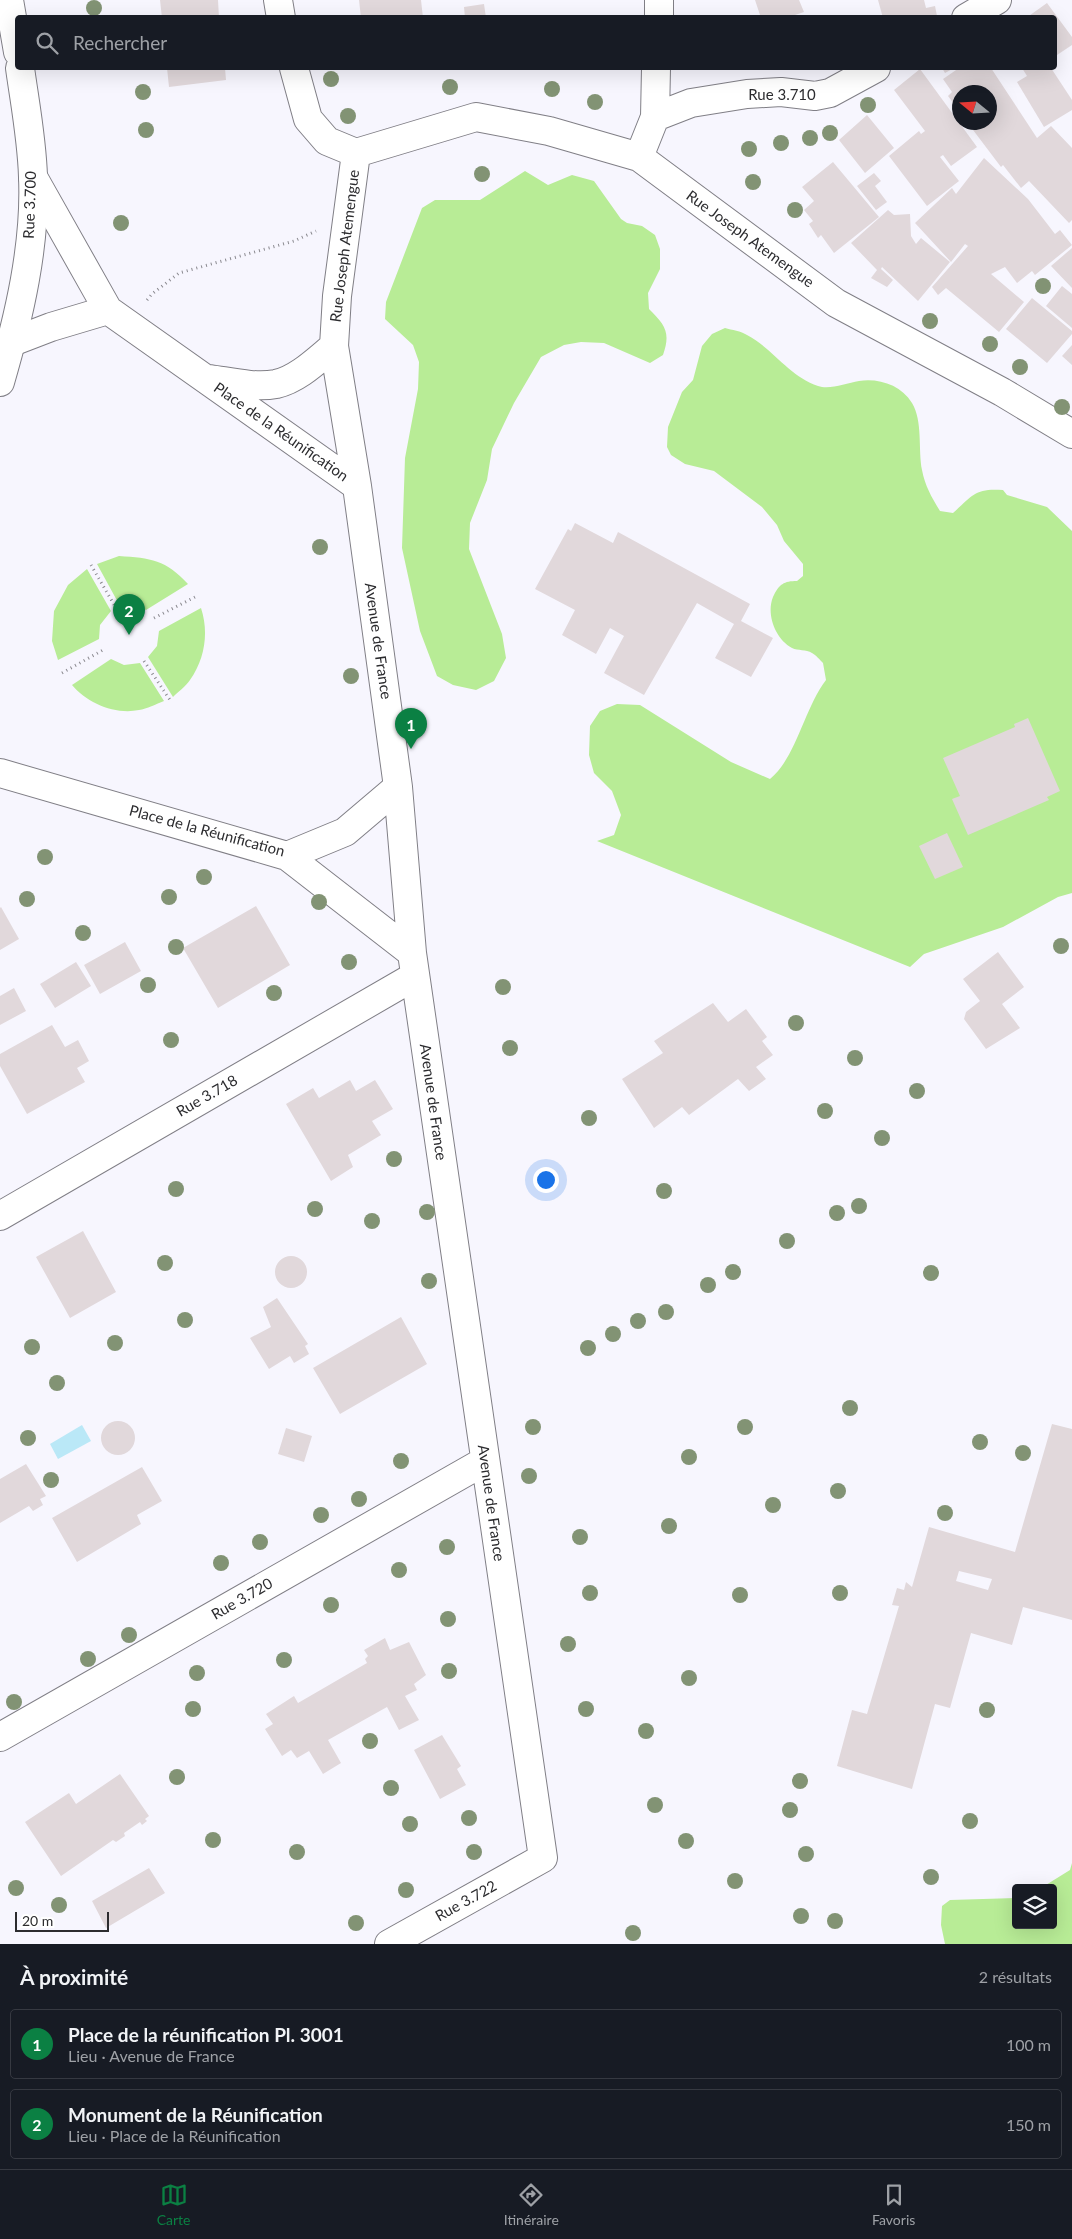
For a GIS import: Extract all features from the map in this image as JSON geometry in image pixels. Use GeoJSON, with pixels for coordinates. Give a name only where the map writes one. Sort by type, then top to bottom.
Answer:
{"type":"FeatureCollection","features":[{"type":"Feature","properties":{"kind":"street"},"geometry":{"type":"LineString","coordinates":[[9,0],[15,35]]}},
{"type":"Feature","properties":{"kind":"street"},"geometry":{"type":"LineString","coordinates":[[278,0],[280,15]]}},
{"type":"Feature","properties":{"kind":"street"},"geometry":{"type":"LineString","coordinates":[[658,15],[659,0]]}},
{"type":"Feature","properties":{"kind":"street"},"geometry":{"type":"LineString","coordinates":[[971,15],[997,0]]}},
{"type":"Feature","properties":{"kind":"street","name":"Rue 3.700"},"geometry":{"type":"LineString","coordinates":[[0,382],[12,342],[30,238],[33,177],[20,70]]}},
{"type":"Feature","properties":{"kind":"street"},"geometry":{"type":"LineString","coordinates":[[295,70],[308,119],[327,141],[356,153]]}},
{"type":"Feature","properties":{"kind":"street"},"geometry":{"type":"LineString","coordinates":[[639,157],[654,116],[656,70]]}},
{"type":"Feature","properties":{"kind":"street","name":"Rue 3.710"},"geometry":{"type":"LineString","coordinates":[[654,116],[691,103],[746,94],[782,92],[815,96],[830,93],[872,70]]}},
{"type":"Feature","properties":{"kind":"street","name":"Rue Joseph Atemengue"},"geometry":{"type":"LineString","coordinates":[[334,346],[337,296],[356,153],[476,117],[549,131],[639,157],[836,303],[1002,392],[1072,434]]}},
{"type":"Feature","properties":{"kind":"street"},"geometry":{"type":"LineString","coordinates":[[33,177],[119,318],[205,378],[253,385],[276,384],[300,373],[334,346]]}},
{"type":"Feature","properties":{"kind":"street"},"geometry":{"type":"LineString","coordinates":[[12,342],[51,327],[119,318]]}},
{"type":"Feature","properties":{"kind":"street","name":"Avenue de France"},"geometry":{"type":"LineString","coordinates":[[334,346],[357,486],[398,787],[413,965],[543,1858]]}},
{"type":"Feature","properties":{"kind":"street","name":"Place de la Réunification"},"geometry":{"type":"LineString","coordinates":[[205,378],[357,486]]}},
{"type":"Feature","properties":{"kind":"street","name":"Place de la Réunification"},"geometry":{"type":"LineString","coordinates":[[0,774],[287,856],[345,832],[398,787]]}},
{"type":"Feature","properties":{"kind":"street"},"geometry":{"type":"LineString","coordinates":[[287,856],[413,965]]}},
{"type":"Feature","properties":{"kind":"street","name":"Rue 3.718"},"geometry":{"type":"LineString","coordinates":[[0,1216],[413,965]]}},
{"type":"Feature","properties":{"kind":"street","name":"Rue 3.720"},"geometry":{"type":"LineString","coordinates":[[0,1736],[485,1461]]}},
{"type":"Feature","properties":{"kind":"street","name":"Rue 3.722"},"geometry":{"type":"LineString","coordinates":[[389,1944],[543,1858]]}},
{"type":"Feature","properties":{"kind":"path"},"geometry":{"type":"LineString","coordinates":[[119,318],[179,273],[294,241],[346,219]]}},
{"type":"Feature","properties":{"kind":"path"},"geometry":{"type":"LineString","coordinates":[[91,565],[116,608]]}},
{"type":"Feature","properties":{"kind":"path"},"geometry":{"type":"LineString","coordinates":[[154,618],[198,596]]}},
{"type":"Feature","properties":{"kind":"path"},"geometry":{"type":"LineString","coordinates":[[62,673],[103,650]]}},
{"type":"Feature","properties":{"kind":"path"},"geometry":{"type":"LineString","coordinates":[[144,661],[170,700]]}},
{"type":"Feature","properties":{"kind":"green space"},"geometry":{"type":"Polygon","coordinates":[[[525,171],[548,185],[572,175],[594,181],[621,219],[627,223],[642,226],[655,235],[660,249],[660,269],[648,293],[649,309],[663,325],[666,340],[663,355],[650,363],[604,343],[581,342],[564,345],[541,357],[514,403],[492,449],[487,480],[470,523],[469,549],[502,634],[506,658],[494,681],[476,690],[453,685],[437,676],[420,631],[402,548],[405,458],[418,389],[419,362],[413,345],[385,319],[386,302],[422,208],[435,200],[480,200],[525,171]]]}},
{"type":"Feature","properties":{"kind":"green space"},"geometry":{"type":"Polygon","coordinates":[[[725,328],[742,332],[765,347],[799,376],[818,386],[833,387],[867,380],[889,384],[902,392],[912,403],[918,418],[923,476],[929,492],[940,511],[953,513],[975,494],[986,490],[1003,490],[1007,495],[1047,507],[1072,531],[1072,893],[1058,897],[1003,927],[924,954],[910,967],[597,841],[614,835],[621,815],[612,791],[594,773],[589,755],[590,726],[600,711],[617,704],[640,705],[731,762],[770,779],[787,759],[818,692],[826,680],[823,663],[810,652],[794,649],[786,644],[781,639],[771,618],[771,604],[780,586],[797,581],[803,576],[803,564],[784,541],[777,525],[762,507],[714,471],[685,464],[671,455],[667,447],[668,427],[682,392],[693,380],[702,346],[712,334],[725,328]]]}},
{"type":"Feature","properties":{"kind":"green space"},"geometry":{"type":"Polygon","coordinates":[[[119,556],[149,559],[165,565],[188,584],[146,610],[134,605],[120,606],[97,564],[119,556]]]}},
{"type":"Feature","properties":{"kind":"green space"},"geometry":{"type":"Polygon","coordinates":[[[87,569],[111,611],[100,625],[99,639],[58,660],[52,641],[54,611],[68,585],[87,569]]]}},
{"type":"Feature","properties":{"kind":"green space"},"geometry":{"type":"Polygon","coordinates":[[[201,608],[205,626],[202,654],[190,680],[173,697],[148,657],[157,646],[159,631],[201,608]]]}},
{"type":"Feature","properties":{"kind":"green space"},"geometry":{"type":"Polygon","coordinates":[[[111,659],[124,665],[140,663],[164,701],[148,708],[121,711],[93,702],[72,685],[111,659]]]}},
{"type":"Feature","properties":{"kind":"green space"},"geometry":{"type":"Polygon","coordinates":[[[1072,1863],[1072,1944],[945,1944],[941,1925],[942,1906],[950,1900],[1012,1898],[1012,1929],[1057,1929],[1057,1884],[1047,1884],[1070,1870],[1072,1863]]]}},
{"type":"Feature","properties":{"kind":"water"},"geometry":{"type":"Polygon","coordinates":[[[82,1425],[91,1441],[58,1459],[50,1444],[82,1425]]]}},
{"type":"Feature","properties":{"kind":"building"},"geometry":{"type":"Polygon","coordinates":[[[160,0],[218,0],[219,15],[162,15],[160,0]]]}},
{"type":"Feature","properties":{"kind":"building"},"geometry":{"type":"Polygon","coordinates":[[[359,0],[421,0],[423,15],[361,15],[359,0]]]}},
{"type":"Feature","properties":{"kind":"building"},"geometry":{"type":"Polygon","coordinates":[[[755,0],[799,0],[804,12],[795,15],[760,15],[755,0]]]}},
{"type":"Feature","properties":{"kind":"building"},"geometry":{"type":"Polygon","coordinates":[[[878,0],[924,0],[926,8],[935,6],[937,15],[882,15],[878,0]]]}},
{"type":"Feature","properties":{"kind":"building"},"geometry":{"type":"Polygon","coordinates":[[[1047,3],[1056,15],[1030,15],[1047,3]]]}},
{"type":"Feature","properties":{"kind":"building"},"geometry":{"type":"Polygon","coordinates":[[[484,4],[486,15],[465,15],[464,7],[484,4]]]}},
{"type":"Feature","properties":{"kind":"building"},"geometry":{"type":"Polygon","coordinates":[[[1057,17],[1072,37],[1072,45],[1057,55],[1057,17]]]}},
{"type":"Feature","properties":{"kind":"building"},"geometry":{"type":"Polygon","coordinates":[[[167,70],[225,70],[226,80],[169,87],[167,70]]]}},
{"type":"Feature","properties":{"kind":"building"},"geometry":{"type":"Polygon","coordinates":[[[919,70],[921,70],[952,113],[952,130],[965,130],[977,147],[951,166],[943,155],[940,157],[959,181],[927,206],[889,156],[919,131],[921,134],[925,131],[894,90],[919,70]]]}},
{"type":"Feature","properties":{"kind":"building"},"geometry":{"type":"Polygon","coordinates":[[[956,70],[992,70],[1037,138],[1051,126],[1072,148],[1072,220],[1069,223],[1029,181],[1021,188],[1003,165],[1001,167],[973,130],[997,130],[997,85],[952,85],[952,92],[943,79],[956,70]]]}},
{"type":"Feature","properties":{"kind":"building"},"geometry":{"type":"Polygon","coordinates":[[[1023,70],[1052,70],[1072,100],[1072,110],[1044,127],[1017,82],[1027,76],[1023,70]]]}},
{"type":"Feature","properties":{"kind":"building"},"geometry":{"type":"Polygon","coordinates":[[[952,92],[952,101],[948,96],[952,92]]]}},
{"type":"Feature","properties":{"kind":"building"},"geometry":{"type":"Polygon","coordinates":[[[867,115],[894,148],[865,173],[839,140],[867,115]]]}},
{"type":"Feature","properties":{"kind":"building"},"geometry":{"type":"Polygon","coordinates":[[[984,158],[1028,199],[1055,234],[1060,230],[1072,245],[1035,275],[1032,271],[1017,283],[1005,267],[991,274],[1024,302],[999,332],[946,288],[938,295],[932,287],[968,246],[965,244],[951,262],[915,223],[952,188],[956,194],[984,158]]]}},
{"type":"Feature","properties":{"kind":"building"},"geometry":{"type":"Polygon","coordinates":[[[833,162],[879,217],[834,253],[821,235],[818,238],[809,224],[813,221],[804,210],[814,201],[802,187],[833,162]]]}},
{"type":"Feature","properties":{"kind":"building"},"geometry":{"type":"Polygon","coordinates":[[[874,173],[881,181],[875,186],[887,202],[876,210],[857,186],[874,173]]]}},
{"type":"Feature","properties":{"kind":"building"},"geometry":{"type":"Polygon","coordinates":[[[888,210],[894,215],[910,214],[911,236],[916,244],[921,238],[950,262],[918,301],[882,267],[881,269],[893,280],[887,287],[871,278],[877,270],[851,243],[888,210]]]}},
{"type":"Feature","properties":{"kind":"building"},"geometry":{"type":"Polygon","coordinates":[[[1072,248],[1072,288],[1051,266],[1072,248]]]}},
{"type":"Feature","properties":{"kind":"building"},"geometry":{"type":"Polygon","coordinates":[[[1062,286],[1072,294],[1072,328],[1046,306],[1062,286]]]}},
{"type":"Feature","properties":{"kind":"building"},"geometry":{"type":"Polygon","coordinates":[[[1032,298],[1072,331],[1072,334],[1047,363],[1006,329],[1032,298]]]}},
{"type":"Feature","properties":{"kind":"building"},"geometry":{"type":"Polygon","coordinates":[[[1072,345],[1072,365],[1062,356],[1072,345]]]}},
{"type":"Feature","properties":{"kind":"building"},"geometry":{"type":"Polygon","coordinates":[[[575,523],[613,543],[618,532],[750,604],[741,621],[773,638],[751,677],[715,658],[734,624],[697,603],[644,695],[604,673],[624,636],[610,628],[596,654],[562,635],[575,610],[535,589],[568,529],[571,531],[575,523]]]}},
{"type":"Feature","properties":{"kind":"building"},"geometry":{"type":"Polygon","coordinates":[[[1028,718],[1060,791],[1047,797],[1049,800],[968,835],[952,799],[960,796],[943,758],[1015,727],[1014,724],[1028,718]]]}},
{"type":"Feature","properties":{"kind":"building"},"geometry":{"type":"Polygon","coordinates":[[[947,833],[963,867],[935,879],[919,846],[947,833]]]}},
{"type":"Feature","properties":{"kind":"building"},"geometry":{"type":"Polygon","coordinates":[[[256,906],[290,965],[218,1008],[183,948],[256,906]]]}},
{"type":"Feature","properties":{"kind":"building"},"geometry":{"type":"Polygon","coordinates":[[[0,908],[19,939],[0,950],[0,908]]]}},
{"type":"Feature","properties":{"kind":"building"},"geometry":{"type":"Polygon","coordinates":[[[125,942],[141,971],[100,994],[84,965],[125,942]]]}},
{"type":"Feature","properties":{"kind":"building"},"geometry":{"type":"Polygon","coordinates":[[[998,952],[1024,987],[1002,1004],[1020,1028],[986,1049],[964,1019],[966,1012],[980,1001],[963,979],[998,952]]]}},
{"type":"Feature","properties":{"kind":"building"},"geometry":{"type":"Polygon","coordinates":[[[76,962],[91,986],[55,1008],[40,984],[76,962]]]}},
{"type":"Feature","properties":{"kind":"building"},"geometry":{"type":"Polygon","coordinates":[[[14,988],[26,1011],[0,1025],[0,996],[14,988]]]}},
{"type":"Feature","properties":{"kind":"building"},"geometry":{"type":"Polygon","coordinates":[[[713,1003],[728,1022],[746,1009],[767,1037],[762,1041],[773,1055],[756,1067],[766,1079],[749,1091],[738,1079],[689,1115],[682,1107],[654,1128],[622,1079],[663,1053],[654,1041],[713,1003]]]}},
{"type":"Feature","properties":{"kind":"building"},"geometry":{"type":"Polygon","coordinates":[[[52,1025],[65,1047],[78,1040],[89,1061],[77,1068],[85,1082],[27,1114],[0,1066],[0,1054],[52,1025]]]}},
{"type":"Feature","properties":{"kind":"building"},"geometry":{"type":"Polygon","coordinates":[[[350,1080],[356,1091],[375,1080],[393,1109],[372,1121],[381,1135],[348,1155],[353,1167],[331,1181],[286,1104],[313,1088],[319,1098],[350,1080]]]}},
{"type":"Feature","properties":{"kind":"building"},"geometry":{"type":"Polygon","coordinates":[[[83,1231],[116,1292],[70,1318],[36,1257],[83,1231]]]}},
{"type":"Feature","properties":{"kind":"building"},"geometry":{"type":"Polygon","coordinates":[[[291,1256],[297,1257],[302,1261],[306,1266],[306,1278],[302,1283],[297,1287],[291,1288],[285,1287],[280,1283],[276,1278],[275,1272],[276,1266],[280,1261],[285,1257],[291,1256]]]}},
{"type":"Feature","properties":{"kind":"building"},"geometry":{"type":"Polygon","coordinates":[[[277,1298],[308,1344],[305,1346],[309,1354],[294,1363],[290,1356],[269,1369],[250,1338],[271,1327],[263,1307],[277,1298]]]}},
{"type":"Feature","properties":{"kind":"building"},"geometry":{"type":"Polygon","coordinates":[[[401,1317],[427,1364],[340,1414],[313,1368],[401,1317]]]}},
{"type":"Feature","properties":{"kind":"building"},"geometry":{"type":"Polygon","coordinates":[[[118,1421],[125,1422],[130,1426],[134,1431],[134,1445],[130,1450],[125,1454],[118,1455],[111,1454],[106,1450],[102,1445],[101,1438],[102,1431],[106,1426],[111,1422],[118,1421]]]}},
{"type":"Feature","properties":{"kind":"building"},"geometry":{"type":"Polygon","coordinates":[[[1052,1424],[1072,1429],[1072,1620],[1023,1607],[1012,1645],[971,1633],[950,1708],[935,1704],[912,1789],[837,1766],[852,1710],[867,1714],[899,1606],[892,1605],[897,1588],[904,1590],[906,1582],[912,1587],[929,1527],[1015,1552],[1052,1424]],[[959,1571],[956,1581],[988,1590],[992,1579],[959,1571]]]}},
{"type":"Feature","properties":{"kind":"building"},"geometry":{"type":"Polygon","coordinates":[[[286,1428],[312,1436],[304,1462],[278,1454],[286,1428]]]}},
{"type":"Feature","properties":{"kind":"building"},"geometry":{"type":"Polygon","coordinates":[[[26,1464],[46,1496],[40,1499],[43,1505],[33,1511],[29,1506],[0,1523],[0,1479],[26,1464]]]}},
{"type":"Feature","properties":{"kind":"building"},"geometry":{"type":"Polygon","coordinates":[[[142,1467],[162,1501],[137,1515],[141,1524],[77,1562],[52,1518],[142,1467]]]}},
{"type":"Feature","properties":{"kind":"building"},"geometry":{"type":"Polygon","coordinates":[[[385,1638],[390,1650],[409,1642],[426,1675],[414,1684],[417,1690],[405,1696],[419,1720],[399,1730],[387,1707],[328,1740],[341,1763],[323,1774],[309,1751],[297,1758],[291,1750],[282,1756],[265,1729],[273,1724],[266,1714],[294,1696],[298,1703],[367,1663],[365,1659],[368,1656],[364,1650],[385,1638]]]}},
{"type":"Feature","properties":{"kind":"building"},"geometry":{"type":"Polygon","coordinates":[[[442,1735],[461,1766],[457,1769],[466,1785],[440,1799],[414,1750],[442,1735]]]}},
{"type":"Feature","properties":{"kind":"building"},"geometry":{"type":"Polygon","coordinates":[[[120,1774],[149,1816],[145,1819],[147,1821],[142,1825],[140,1822],[124,1833],[125,1836],[116,1842],[113,1840],[61,1876],[25,1822],[69,1793],[76,1804],[120,1774]]]}},
{"type":"Feature","properties":{"kind":"building"},"geometry":{"type":"Polygon","coordinates":[[[149,1868],[165,1893],[106,1928],[92,1901],[149,1868]]]}},
{"type":"Feature","properties":{"kind":"place","name":"Monument de la Réunification"},"geometry":{"type":"Point","coordinates":[129,635]}},
{"type":"Feature","properties":{"kind":"place","name":"Place de la réunification Pl. 3001"},"geometry":{"type":"Point","coordinates":[411,749]}}]}
